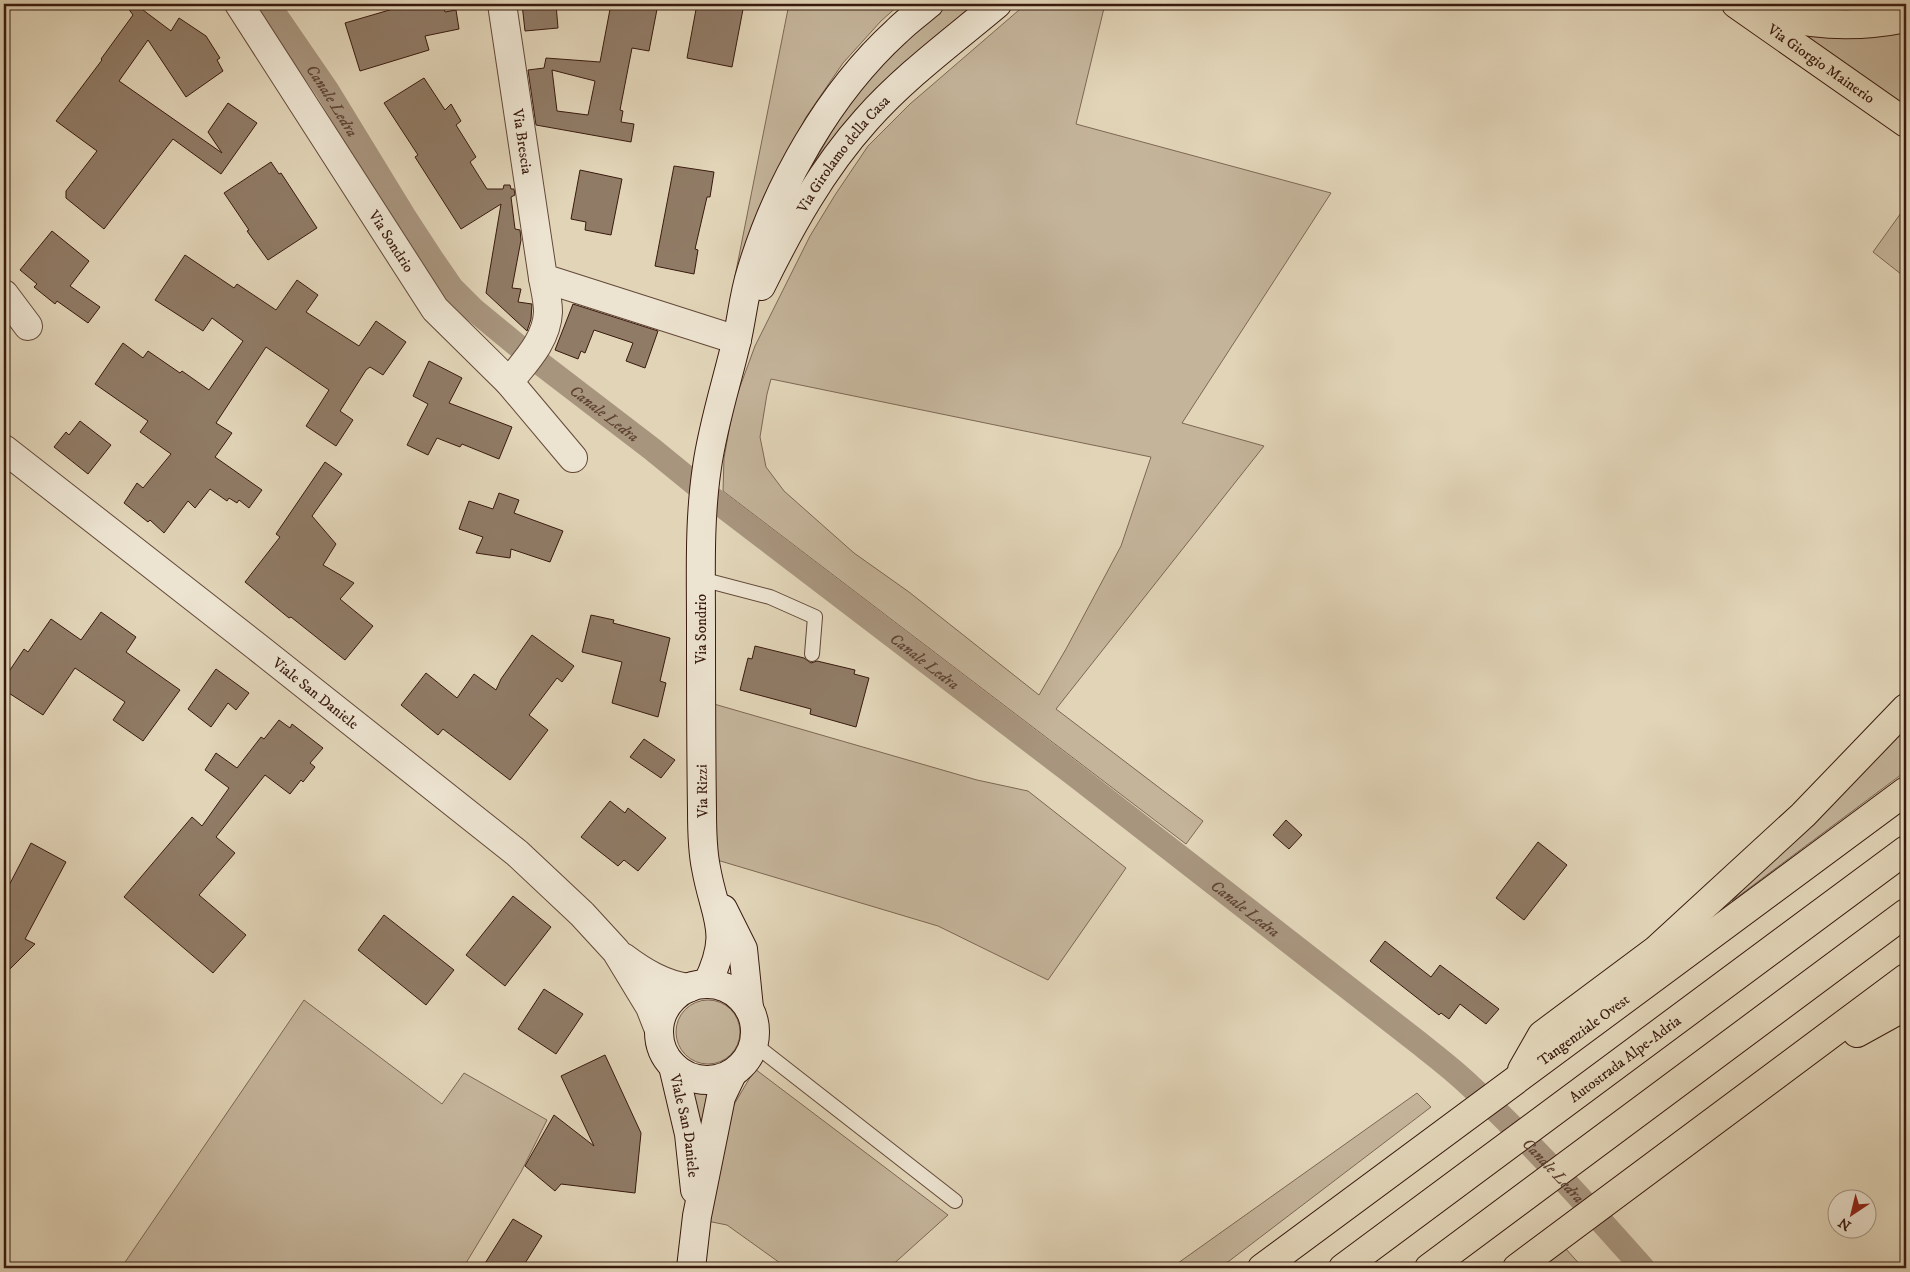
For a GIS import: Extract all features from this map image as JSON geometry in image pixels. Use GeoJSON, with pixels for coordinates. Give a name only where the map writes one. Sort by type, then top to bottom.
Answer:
{"type":"FeatureCollection","features":[{"type":"Feature","properties":{"kind":"main road","name":"Via Sondrio"},"geometry":{"type":"LineString","coordinates":[[239,4],[435,309],[512,378],[573,458]]}},
{"type":"Feature","properties":{"kind":"main road","name":"Via Brescia"},"geometry":{"type":"LineString","coordinates":[[502,4],[548,313],[545,327],[537,346],[512,378]]}},
{"type":"Feature","properties":{"kind":"main road","name":"Via Girolamo della Casa"},"geometry":{"type":"LineString","coordinates":[[701,572],[701,529],[707,469],[716,418],[737,340],[750,275],[766,225],[793,169],[822,120],[856,75],[895,32],[929,4]]}},
{"type":"Feature","properties":{"kind":"main road","name":"Via Girolamo della Casa"},"geometry":{"type":"LineString","coordinates":[[737,340],[778,252],[801,210],[829,166],[867,119],[899,86],[997,4]]}},
{"type":"Feature","properties":{"kind":"main road"},"geometry":{"type":"LineString","coordinates":[[1737,4],[1796,21],[1822,24],[1873,23],[1906,18]]}},
{"type":"Feature","properties":{"kind":"main road","name":"Via Giorgio Mainerio"},"geometry":{"type":"LineString","coordinates":[[1737,4],[1906,123]]}},
{"type":"Feature","properties":{"kind":"main road"},"geometry":{"type":"LineString","coordinates":[[543,278],[737,340]]}},
{"type":"Feature","properties":{"kind":"main road"},"geometry":{"type":"LineString","coordinates":[[4,294],[28,326]]}},
{"type":"Feature","properties":{"kind":"main road","name":"Viale San Daniele"},"geometry":{"type":"LineString","coordinates":[[4,449],[517,853],[582,914],[616,951],[640,970],[676,987],[698,986],[729,989],[741,998],[749,1008]]}},
{"type":"Feature","properties":{"kind":"main road","name":"Via Sondrio"},"geometry":{"type":"LineString","coordinates":[[701,572],[701,694]]}},
{"type":"Feature","properties":{"kind":"main road","name":"Via Rizzi"},"geometry":{"type":"LineString","coordinates":[[701,694],[703,839],[706,872],[743,949],[749,1008]]}},
{"type":"Feature","properties":{"kind":"main road"},"geometry":{"type":"LineString","coordinates":[[1509,1084],[1542,1035],[1656,950],[1803,815],[1906,708]]}},
{"type":"Feature","properties":{"kind":"main road","name":"Tangenziale Ovest"},"geometry":{"type":"LineString","coordinates":[[1262,1268],[1906,791]]}},
{"type":"Feature","properties":{"kind":"main road","name":"Autostrada Alpe-Adria"},"geometry":{"type":"LineString","coordinates":[[1343,1268],[1906,850]]}},
{"type":"Feature","properties":{"kind":"main road","name":"Via Rizzi"},"geometry":{"type":"LineString","coordinates":[[698,986],[715,968],[721,942],[719,915],[712,887]]}},
{"type":"Feature","properties":{"kind":"main road"},"geometry":{"type":"LineString","coordinates":[[1429,1268],[1906,913]]}},
{"type":"Feature","properties":{"kind":"main road","name":"Viale San Daniele"},"geometry":{"type":"LineString","coordinates":[[616,951],[650,1007],[659,1030],[662,1047],[672,1066],[689,1134],[697,1216]]}},
{"type":"Feature","properties":{"kind":"main road"},"geometry":{"type":"LineString","coordinates":[[1518,1268],[1906,978]]}},
{"type":"Feature","properties":{"kind":"main road"},"geometry":{"type":"LineString","coordinates":[[659,1030],[664,1012],[671,1001],[679,994],[698,986]]}},
{"type":"Feature","properties":{"kind":"main road"},"geometry":{"type":"LineString","coordinates":[[1766,1083],[1906,1006]]}},
{"type":"Feature","properties":{"kind":"main road"},"geometry":{"type":"LineString","coordinates":[[749,1008],[754,1023],[754,1044]]}},
{"type":"Feature","properties":{"kind":"main road","name":"Viale San Daniele"},"geometry":{"type":"LineString","coordinates":[[691,1268],[697,1216],[721,1097],[732,1074],[745,1062],[754,1044]]}},
{"type":"Feature","properties":{"kind":"main road","name":"Viale San Daniele"},"geometry":{"type":"LineString","coordinates":[[672,1066],[692,1078],[704,1080],[714,1080],[732,1074]]}},
{"type":"Feature","properties":{"kind":"lane"},"geometry":{"type":"LineString","coordinates":[[701,572],[770,597],[815,618],[812,654]]}},
{"type":"Feature","properties":{"kind":"lane"},"geometry":{"type":"LineString","coordinates":[[754,1044],[955,1201]]}},
{"type":"Feature","properties":{"kind":"shaded area"},"geometry":{"type":"Polygon","coordinates":[[[789,4],[900,4],[881,21],[843,63],[806,117],[770,185],[735,276],[789,4]]]}},
{"type":"Feature","properties":{"kind":"shaded area"},"geometry":{"type":"Polygon","coordinates":[[[948,4],[976,4],[805,178],[843,113],[869,77],[907,39],[948,4]]]}},
{"type":"Feature","properties":{"kind":"shaded area"},"geometry":{"type":"Polygon","coordinates":[[[1026,4],[1105,4],[1076,124],[1331,193],[1182,423],[1264,446],[1056,709],[1203,821],[1186,844],[723,491],[724,458],[734,403],[755,346],[810,236],[835,195],[868,146],[910,104],[1026,4]],[[771,379],[760,437],[766,467],[784,491],[854,553],[909,592],[1039,695],[1121,546],[1151,457],[771,379]]]}},
{"type":"Feature","properties":{"kind":"shaded area"},"geometry":{"type":"Polygon","coordinates":[[[1780,4],[1906,4],[1906,5],[1835,14],[1780,4]]]}},
{"type":"Feature","properties":{"kind":"shaded area"},"geometry":{"type":"Polygon","coordinates":[[[1906,26],[1906,110],[1805,39],[1807,34],[1906,26]]]}},
{"type":"Feature","properties":{"kind":"shaded area"},"geometry":{"type":"Polygon","coordinates":[[[1906,206],[1906,278],[1873,252],[1906,206]]]}},
{"type":"Feature","properties":{"kind":"shaded area"},"geometry":{"type":"Polygon","coordinates":[[[714,704],[977,780],[1028,791],[1126,868],[1048,980],[938,926],[717,860],[714,704]]]}},
{"type":"Feature","properties":{"kind":"shaded area"},"geometry":{"type":"Polygon","coordinates":[[[1906,722],[1906,771],[1732,901],[1906,722]]]}},
{"type":"Feature","properties":{"kind":"shaded area"},"geometry":{"type":"Polygon","coordinates":[[[304,1000],[442,1104],[464,1073],[547,1120],[521,1172],[463,1268],[121,1268],[304,1000]]]}},
{"type":"Feature","properties":{"kind":"shaded area"},"geometry":{"type":"Polygon","coordinates":[[[708,1000],[720,1002],[731,1009],[738,1020],[740,1032],[738,1044],[731,1055],[720,1062],[708,1064],[696,1062],[685,1055],[678,1044],[676,1032],[678,1020],[685,1009],[696,1002],[708,1000]]]}},
{"type":"Feature","properties":{"kind":"shaded area"},"geometry":{"type":"Polygon","coordinates":[[[755,1069],[948,1215],[889,1268],[787,1268],[727,1225],[707,1221],[732,1108],[755,1069]]]}},
{"type":"Feature","properties":{"kind":"shaded area"},"geometry":{"type":"Polygon","coordinates":[[[686,1085],[701,1090],[717,1089],[701,1155],[686,1085]]]}},
{"type":"Feature","properties":{"kind":"shaded area"},"geometry":{"type":"Polygon","coordinates":[[[1417,1093],[1431,1107],[1220,1268],[1171,1268],[1417,1093]]]}},
{"type":"Feature","properties":{"kind":"shaded area"},"geometry":{"type":"Polygon","coordinates":[[[1566,1249],[1583,1268],[1540,1268],[1566,1249]]]}},
{"type":"Feature","properties":{"kind":"building"},"geometry":{"type":"Polygon","coordinates":[[[125,4],[135,4],[171,31],[179,18],[206,36],[220,58],[217,60],[223,71],[186,97],[148,40],[119,81],[222,153],[208,132],[228,103],[257,123],[221,174],[173,139],[104,229],[66,198],[66,191],[97,151],[56,121],[133,15],[125,4]]]}},
{"type":"Feature","properties":{"kind":"building"},"geometry":{"type":"Polygon","coordinates":[[[410,4],[443,4],[445,12],[456,10],[459,29],[425,36],[429,50],[360,71],[345,23],[410,4]]]}},
{"type":"Feature","properties":{"kind":"building"},"geometry":{"type":"Polygon","coordinates":[[[522,4],[556,4],[558,28],[525,31],[522,4]]]}},
{"type":"Feature","properties":{"kind":"building"},"geometry":{"type":"Polygon","coordinates":[[[611,4],[658,4],[649,51],[632,48],[620,110],[623,111],[621,122],[634,124],[631,142],[536,125],[528,70],[544,68],[546,58],[600,62],[611,4]],[[552,70],[557,111],[588,115],[595,81],[552,70]]]}},
{"type":"Feature","properties":{"kind":"building"},"geometry":{"type":"Polygon","coordinates":[[[697,4],[744,4],[732,67],[687,58],[697,4]]]}},
{"type":"Feature","properties":{"kind":"building"},"geometry":{"type":"Polygon","coordinates":[[[424,78],[445,110],[451,104],[461,121],[456,125],[476,157],[470,162],[487,189],[503,189],[504,185],[510,185],[511,189],[514,189],[515,195],[511,197],[515,229],[520,230],[521,240],[512,288],[521,289],[518,302],[532,304],[531,319],[527,331],[486,293],[501,204],[461,229],[415,157],[418,155],[384,103],[424,78]]]}},
{"type":"Feature","properties":{"kind":"building"},"geometry":{"type":"Polygon","coordinates":[[[271,162],[279,174],[281,173],[317,228],[268,260],[247,231],[249,230],[224,193],[271,162]]]}},
{"type":"Feature","properties":{"kind":"building"},"geometry":{"type":"Polygon","coordinates":[[[674,166],[714,172],[710,197],[707,197],[695,249],[698,250],[694,274],[655,266],[674,166]]]}},
{"type":"Feature","properties":{"kind":"building"},"geometry":{"type":"Polygon","coordinates":[[[580,170],[622,179],[611,235],[585,230],[586,222],[571,219],[580,170]]]}},
{"type":"Feature","properties":{"kind":"building"},"geometry":{"type":"Polygon","coordinates":[[[52,231],[89,261],[70,286],[100,307],[88,323],[57,301],[55,304],[34,287],[37,284],[20,270],[52,231]]]}},
{"type":"Feature","properties":{"kind":"building"},"geometry":{"type":"Polygon","coordinates":[[[185,255],[234,288],[237,284],[276,310],[297,280],[318,295],[306,312],[359,346],[376,321],[406,342],[383,375],[370,367],[366,370],[340,411],[353,420],[336,446],[306,426],[329,390],[266,347],[216,423],[232,433],[215,457],[262,490],[249,508],[239,500],[237,503],[229,498],[227,501],[210,489],[195,508],[188,501],[164,533],[150,520],[148,522],[124,503],[137,483],[143,488],[171,454],[140,432],[148,421],[95,384],[123,343],[143,358],[148,351],[209,390],[243,341],[212,318],[203,331],[155,300],[185,255]]]}},
{"type":"Feature","properties":{"kind":"building"},"geometry":{"type":"Polygon","coordinates":[[[573,304],[658,331],[645,368],[626,361],[633,343],[594,330],[585,353],[581,351],[578,359],[555,350],[573,304]]]}},
{"type":"Feature","properties":{"kind":"building"},"geometry":{"type":"Polygon","coordinates":[[[429,361],[462,378],[449,403],[512,427],[499,459],[462,444],[460,447],[437,438],[428,455],[407,445],[428,404],[413,396],[429,361]]]}},
{"type":"Feature","properties":{"kind":"building"},"geometry":{"type":"Polygon","coordinates":[[[80,421],[111,445],[88,474],[54,447],[66,432],[69,435],[80,421]]]}},
{"type":"Feature","properties":{"kind":"building"},"geometry":{"type":"Polygon","coordinates":[[[325,462],[342,474],[312,516],[336,544],[323,565],[354,583],[340,599],[373,626],[345,660],[245,582],[280,537],[276,534],[325,462]]]}},
{"type":"Feature","properties":{"kind":"building"},"geometry":{"type":"Polygon","coordinates":[[[499,493],[519,500],[514,513],[563,531],[550,562],[511,549],[510,558],[476,553],[483,537],[459,529],[469,501],[493,509],[499,493]]]}},
{"type":"Feature","properties":{"kind":"building"},"geometry":{"type":"Polygon","coordinates":[[[101,612],[136,637],[126,652],[180,690],[143,741],[113,720],[125,702],[75,668],[43,715],[4,690],[4,679],[24,649],[28,652],[51,619],[81,640],[101,612]]]}},
{"type":"Feature","properties":{"kind":"building"},"geometry":{"type":"Polygon","coordinates":[[[591,615],[614,620],[613,623],[670,638],[660,681],[666,683],[658,717],[612,703],[622,662],[582,652],[591,615]]]}},
{"type":"Feature","properties":{"kind":"building"},"geometry":{"type":"Polygon","coordinates":[[[532,635],[574,666],[562,682],[557,678],[529,715],[548,730],[510,780],[443,729],[438,735],[401,705],[426,673],[457,698],[474,674],[496,690],[501,679],[532,635]]]}},
{"type":"Feature","properties":{"kind":"building"},"geometry":{"type":"Polygon","coordinates":[[[755,646],[804,658],[811,663],[817,661],[855,670],[854,674],[869,678],[856,727],[810,714],[811,709],[740,690],[748,658],[752,659],[755,646]]]}},
{"type":"Feature","properties":{"kind":"building"},"geometry":{"type":"Polygon","coordinates":[[[216,669],[249,693],[236,710],[228,703],[211,727],[188,709],[216,669]]]}},
{"type":"Feature","properties":{"kind":"building"},"geometry":{"type":"Polygon","coordinates":[[[279,720],[290,728],[292,724],[323,748],[310,763],[315,767],[290,794],[265,775],[216,837],[235,853],[199,895],[246,935],[213,973],[124,897],[192,817],[202,826],[229,788],[205,770],[216,753],[237,768],[261,737],[264,739],[279,720]]]}},
{"type":"Feature","properties":{"kind":"building"},"geometry":{"type":"Polygon","coordinates":[[[644,739],[675,760],[661,778],[630,757],[644,739]]]}},
{"type":"Feature","properties":{"kind":"building"},"geometry":{"type":"Polygon","coordinates":[[[610,801],[625,813],[628,808],[666,838],[638,871],[624,860],[618,866],[581,837],[610,801]]]}},
{"type":"Feature","properties":{"kind":"building"},"geometry":{"type":"Polygon","coordinates":[[[1286,820],[1302,835],[1289,849],[1273,835],[1286,820]]]}},
{"type":"Feature","properties":{"kind":"building"},"geometry":{"type":"Polygon","coordinates":[[[1538,842],[1567,865],[1524,920],[1496,898],[1538,842]]]}},
{"type":"Feature","properties":{"kind":"building"},"geometry":{"type":"Polygon","coordinates":[[[31,843],[66,862],[25,939],[35,944],[4,975],[4,895],[31,843]]]}},
{"type":"Feature","properties":{"kind":"building"},"geometry":{"type":"Polygon","coordinates":[[[513,896],[551,927],[505,986],[466,955],[513,896]]]}},
{"type":"Feature","properties":{"kind":"building"},"geometry":{"type":"Polygon","coordinates":[[[384,915],[454,970],[426,1005],[358,950],[384,915]]]}},
{"type":"Feature","properties":{"kind":"building"},"geometry":{"type":"Polygon","coordinates":[[[1385,941],[1431,977],[1440,965],[1499,1009],[1486,1024],[1460,1004],[1449,1019],[1441,1013],[1439,1015],[1370,961],[1385,941]]]}},
{"type":"Feature","properties":{"kind":"building"},"geometry":{"type":"Polygon","coordinates":[[[544,989],[583,1014],[556,1054],[518,1029],[544,989]]]}},
{"type":"Feature","properties":{"kind":"building"},"geometry":{"type":"Polygon","coordinates":[[[605,1055],[641,1133],[635,1193],[561,1184],[555,1191],[525,1166],[554,1115],[594,1146],[561,1076],[605,1055]]]}},
{"type":"Feature","properties":{"kind":"building"},"geometry":{"type":"Polygon","coordinates":[[[513,1219],[542,1236],[522,1268],[482,1268],[513,1219]]]}},
{"type":"Feature","properties":{"kind":"waterway","name":"Canale Ledra"},"geometry":{"type":"LineString","coordinates":[[268,4],[327,90],[432,259],[452,288],[473,309],[712,498],[1076,776],[1449,1067],[1535,1149],[1643,1268]]}}]}
